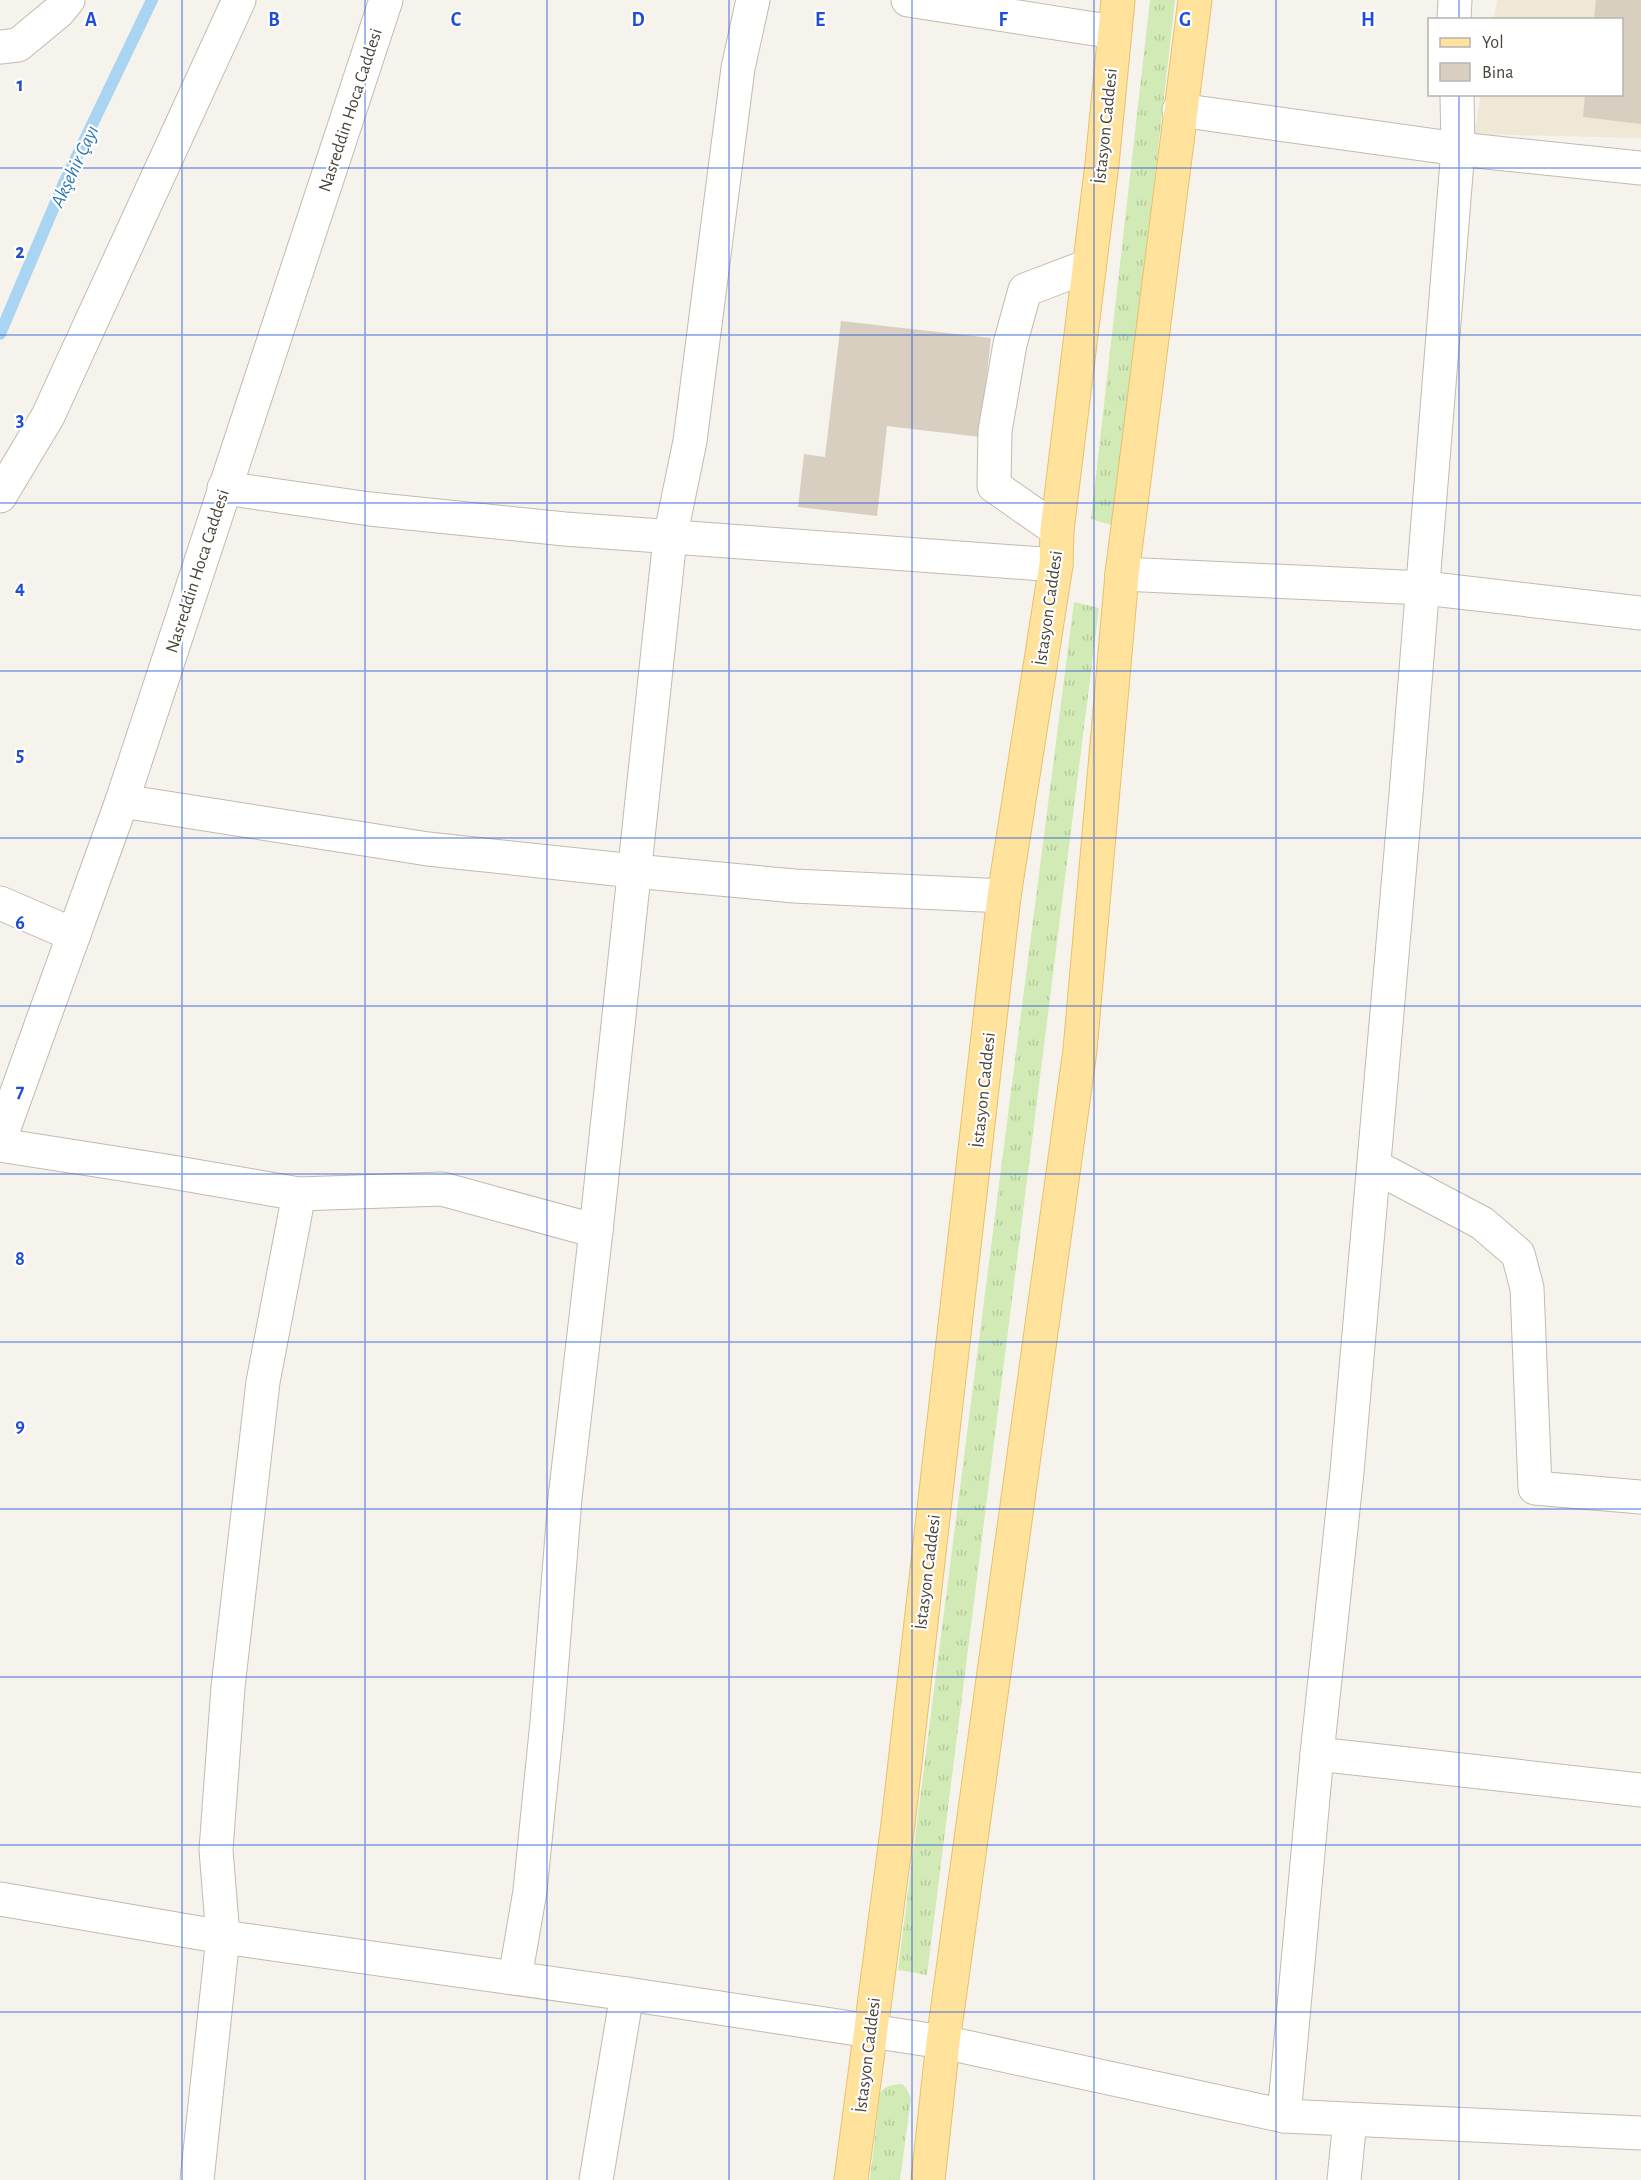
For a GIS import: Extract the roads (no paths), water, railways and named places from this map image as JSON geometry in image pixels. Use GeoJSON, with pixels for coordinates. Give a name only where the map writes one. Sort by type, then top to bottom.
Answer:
{"type":"FeatureCollection","features":[{"type":"Feature","properties":{"kind":"main road","name":"İstasyon Caddesi"},"geometry":{"type":"LineString","coordinates":[[851,2180],[899,1812],[1005,896],[1056,565],[1057,530],[1102,164],[1118,0]]}},
{"type":"Feature","properties":{"kind":"main road"},"geometry":{"type":"LineString","coordinates":[[928,2180],[943,2042],[1080,1050],[1122,574],[1179,110],[1195,0]]}},
{"type":"Feature","properties":{"kind":"street"},"geometry":{"type":"LineString","coordinates":[[0,47],[18,45],[58,12],[68,0]]}},
{"type":"Feature","properties":{"kind":"street"},"geometry":{"type":"LineString","coordinates":[[0,496],[48,416],[239,0]]}},
{"type":"Feature","properties":{"kind":"street","name":"Nasreddin Hoca Caddesi"},"geometry":{"type":"LineString","coordinates":[[0,1139],[122,801],[387,0]]}},
{"type":"Feature","properties":{"kind":"street"},"geometry":{"type":"LineString","coordinates":[[514,1978],[530,1891],[547,1722],[564,1498],[596,1231],[670,538],[690,441],[738,68],[753,0]]}},
{"type":"Feature","properties":{"kind":"street"},"geometry":{"type":"LineString","coordinates":[[908,0],[1114,32]]}},
{"type":"Feature","properties":{"kind":"street"},"geometry":{"type":"LineString","coordinates":[[1454,18],[1455,0]]}},
{"type":"Feature","properties":{"kind":"street"},"geometry":{"type":"LineString","coordinates":[[1284,2116],[1317,1754],[1347,1472],[1424,588],[1442,330],[1458,149],[1457,96]]}},
{"type":"Feature","properties":{"kind":"street"},"geometry":{"type":"LineString","coordinates":[[1179,110],[1458,149],[1641,168]]}},
{"type":"Feature","properties":{"kind":"street"},"geometry":{"type":"LineString","coordinates":[[1057,530],[994,486],[995,431],[1010,345],[1025,291],[1088,266]]}},
{"type":"Feature","properties":{"kind":"street"},"geometry":{"type":"LineString","coordinates":[[224,488],[370,509],[670,538],[1056,565]]}},
{"type":"Feature","properties":{"kind":"street"},"geometry":{"type":"LineString","coordinates":[[1122,574],[1424,588],[1641,613]]}},
{"type":"Feature","properties":{"kind":"street"},"geometry":{"type":"LineString","coordinates":[[122,801],[428,849],[634,872],[794,886],[1005,896]]}},
{"type":"Feature","properties":{"kind":"street"},"geometry":{"type":"LineString","coordinates":[[0,903],[74,935]]}},
{"type":"Feature","properties":{"kind":"street"},"geometry":{"type":"LineString","coordinates":[[0,1145],[299,1194],[442,1190],[596,1231]]}},
{"type":"Feature","properties":{"kind":"street"},"geometry":{"type":"LineString","coordinates":[[1374,1166],[1482,1223],[1518,1254],[1527,1288],[1535,1488],[1641,1497]]}},
{"type":"Feature","properties":{"kind":"street"},"geometry":{"type":"LineString","coordinates":[[197,2180],[223,1937],[216,1850],[228,1687],[263,1382],[299,1194]]}},
{"type":"Feature","properties":{"kind":"street"},"geometry":{"type":"LineString","coordinates":[[1317,1754],[1641,1790]]}},
{"type":"Feature","properties":{"kind":"street"},"geometry":{"type":"LineString","coordinates":[[0,1899],[223,1937],[627,1994],[943,2042],[1284,2116],[1641,2133]]}},
{"type":"Feature","properties":{"kind":"street"},"geometry":{"type":"LineString","coordinates":[[596,2180],[627,1994]]}},
{"type":"Feature","properties":{"kind":"street"},"geometry":{"type":"LineString","coordinates":[[1344,2180],[1350,2120]]}},
{"type":"Feature","properties":{"kind":"waterway","name":"Akşehir Çayı"},"geometry":{"type":"LineString","coordinates":[[0,334],[64,183],[152,0]]}}]}
